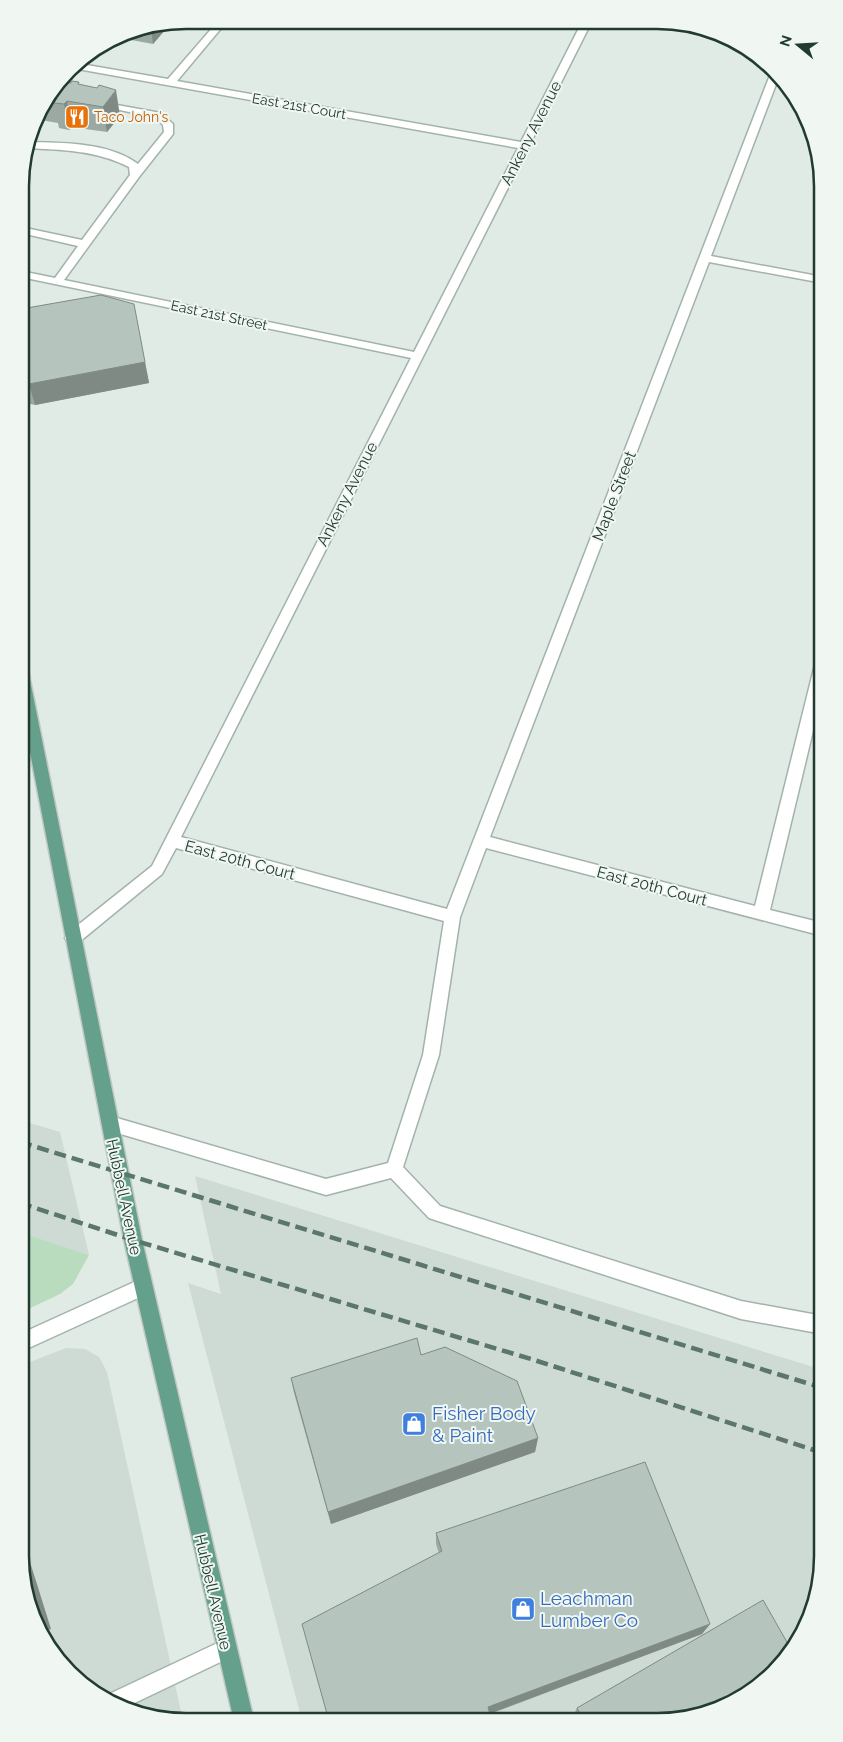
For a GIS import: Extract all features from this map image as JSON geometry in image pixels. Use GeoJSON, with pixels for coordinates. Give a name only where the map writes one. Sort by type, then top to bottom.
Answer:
{"type":"FeatureCollection","features":[{"type":"Feature","properties":{"kind":"main road","name":"Hubbell Avenue"},"geometry":{"type":"LineString","coordinates":[[29,711],[143,1286],[242,1713]]}},
{"type":"Feature","properties":{"kind":"street"},"geometry":{"type":"LineString","coordinates":[[170,83],[216,29]]}},
{"type":"Feature","properties":{"kind":"street","name":"Ankeny Avenue"},"geometry":{"type":"LineString","coordinates":[[73,938],[157,870],[583,29]]}},
{"type":"Feature","properties":{"kind":"street","name":"East 21st Court"},"geometry":{"type":"LineString","coordinates":[[83,67],[524,146]]}},
{"type":"Feature","properties":{"kind":"street","name":"Maple Street"},"geometry":{"type":"LineString","coordinates":[[394,1169],[431,1055],[452,917],[773,80]]}},
{"type":"Feature","properties":{"kind":"street"},"geometry":{"type":"LineString","coordinates":[[57,282],[168,132],[168,124],[157,115],[90,101]]}},
{"type":"Feature","properties":{"kind":"street"},"geometry":{"type":"LineString","coordinates":[[34,145],[58,146],[118,156],[134,165],[135,175]]}},
{"type":"Feature","properties":{"kind":"street"},"geometry":{"type":"LineString","coordinates":[[29,232],[85,244]]}},
{"type":"Feature","properties":{"kind":"street"},"geometry":{"type":"LineString","coordinates":[[706,258],[814,278]]}},
{"type":"Feature","properties":{"kind":"street","name":"East 21st Street"},"geometry":{"type":"LineString","coordinates":[[29,276],[417,356]]}},
{"type":"Feature","properties":{"kind":"street"},"geometry":{"type":"LineString","coordinates":[[761,914],[814,697]]}},
{"type":"Feature","properties":{"kind":"street","name":"East 20th Court"},"geometry":{"type":"LineString","coordinates":[[172,841],[452,917]]}},
{"type":"Feature","properties":{"kind":"street","name":"East 20th Court"},"geometry":{"type":"LineString","coordinates":[[482,841],[814,928]]}},
{"type":"Feature","properties":{"kind":"street"},"geometry":{"type":"LineString","coordinates":[[110,1124],[326,1187],[394,1169],[435,1212],[741,1310],[814,1323]]}},
{"type":"Feature","properties":{"kind":"street"},"geometry":{"type":"LineString","coordinates":[[29,1339],[143,1286]]}},
{"type":"Feature","properties":{"kind":"street"},"geometry":{"type":"LineString","coordinates":[[121,1699],[226,1649]]}},
{"type":"Feature","properties":{"kind":"shaded area"},"geometry":{"type":"Polygon","coordinates":[[[29,1123],[60,1132],[89,1255],[29,1235],[29,1123]]]}},
{"type":"Feature","properties":{"kind":"shaded area"},"geometry":{"type":"Polygon","coordinates":[[[195,1176],[814,1367],[814,1566],[809,1597],[793,1635],[782,1652],[767,1668],[679,1711],[667,1713],[300,1713],[188,1283],[221,1294],[195,1176]]]}},
{"type":"Feature","properties":{"kind":"shaded area"},"geometry":{"type":"Polygon","coordinates":[[[66,1348],[85,1349],[99,1357],[107,1372],[181,1713],[145,1708],[107,1692],[90,1681],[75,1667],[61,1652],[45,1626],[37,1607],[30,1577],[29,1362],[66,1348]]]}},
{"type":"Feature","properties":{"kind":"green space"},"geometry":{"type":"Polygon","coordinates":[[[29,1235],[89,1255],[73,1284],[60,1294],[29,1309],[29,1235]]]}},
{"type":"Feature","properties":{"kind":"building"},"geometry":{"type":"Polygon","coordinates":[[[72,81],[97,88],[99,85],[116,90],[103,107],[67,101],[64,104],[54,103],[61,90],[72,81]]]}},
{"type":"Feature","properties":{"kind":"building"},"geometry":{"type":"Polygon","coordinates":[[[101,295],[134,304],[145,362],[29,384],[29,308],[101,295]]]}},
{"type":"Feature","properties":{"kind":"building","name":"Fisher Body & Paint"},"geometry":{"type":"Polygon","coordinates":[[[417,1338],[421,1355],[445,1347],[517,1381],[538,1438],[328,1512],[291,1378],[417,1338]]]}},
{"type":"Feature","properties":{"kind":"building","name":"Leachman Lumber Co"},"geometry":{"type":"Polygon","coordinates":[[[645,1462],[710,1624],[488,1707],[490,1713],[327,1713],[302,1624],[442,1551],[436,1533],[645,1462]]]}},
{"type":"Feature","properties":{"kind":"building"},"geometry":{"type":"Polygon","coordinates":[[[763,1600],[788,1643],[782,1652],[753,1681],[736,1692],[708,1705],[667,1713],[580,1713],[577,1708],[763,1600]]]}},
{"type":"Feature","properties":{"kind":"railway"},"geometry":{"type":"LineString","coordinates":[[29,1145],[814,1385]]}},
{"type":"Feature","properties":{"kind":"railway"},"geometry":{"type":"LineString","coordinates":[[29,1206],[133,1240],[531,1359],[814,1450]]}},
{"type":"Feature","properties":{"kind":"place","name":"Taco John's"},"geometry":{"type":"Point","coordinates":[77,117]}},
{"type":"Feature","properties":{"kind":"place","name":"Fisher Body & Paint"},"geometry":{"type":"Point","coordinates":[414,1424]}},
{"type":"Feature","properties":{"kind":"place","name":"Leachman Lumber Co"},"geometry":{"type":"Point","coordinates":[523,1609]}}]}
